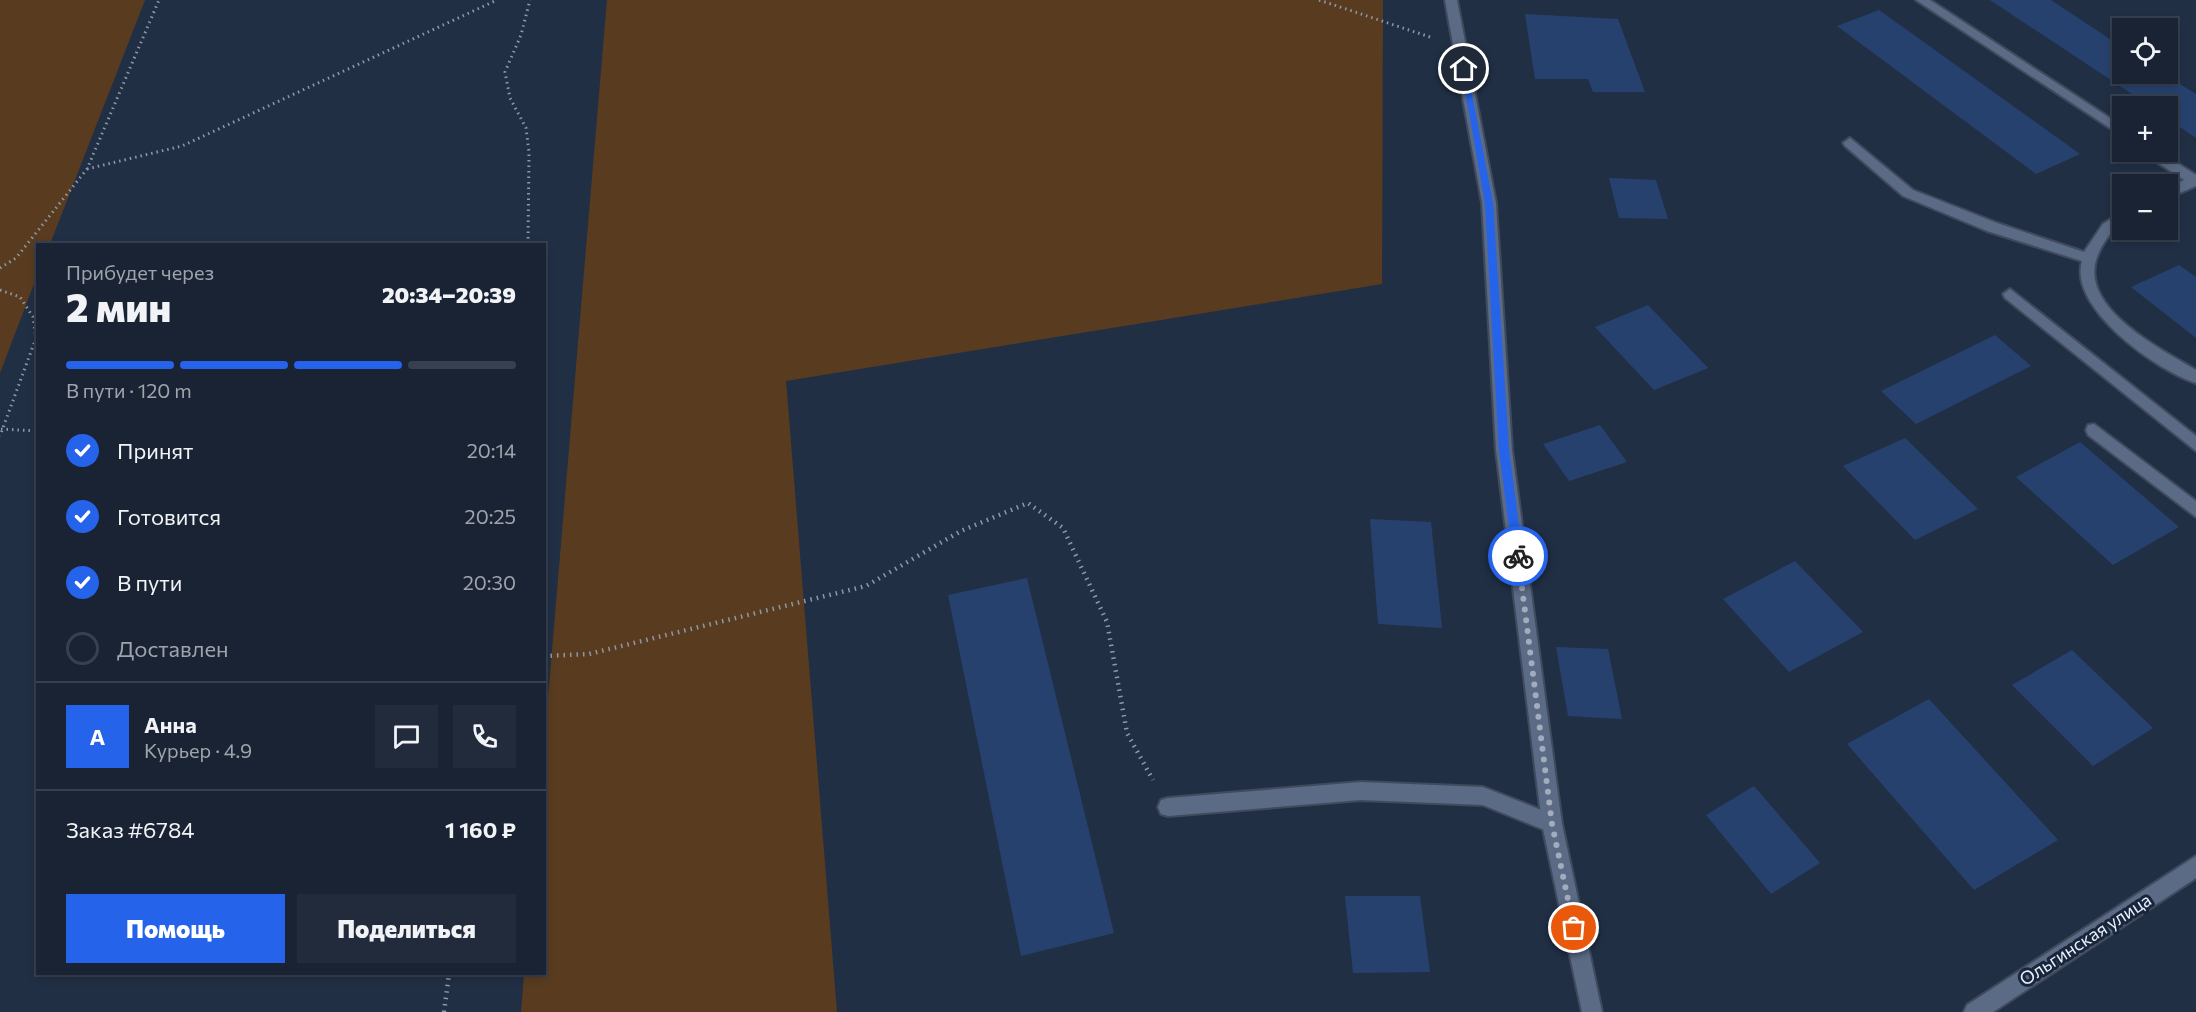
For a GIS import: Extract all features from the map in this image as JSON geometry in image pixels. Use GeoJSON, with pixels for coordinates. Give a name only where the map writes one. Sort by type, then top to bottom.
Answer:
{"type":"FeatureCollection","features":[{"type":"Feature","properties":{"kind":"street"},"geometry":{"type":"LineString","coordinates":[[1451,0],[1489,203],[1504,450],[1552,824],[1592,1012]]}},
{"type":"Feature","properties":{"kind":"street"},"geometry":{"type":"LineString","coordinates":[[1922,0],[2112,125]]}},
{"type":"Feature","properties":{"kind":"street"},"geometry":{"type":"LineString","coordinates":[[1850,142],[1908,193],[1992,227],[2088,258]]}},
{"type":"Feature","properties":{"kind":"street"},"geometry":{"type":"LineString","coordinates":[[2167,162],[2196,181]]}},
{"type":"Feature","properties":{"kind":"street"},"geometry":{"type":"LineString","coordinates":[[2178,189],[2196,181]]}},
{"type":"Feature","properties":{"kind":"street"},"geometry":{"type":"LineString","coordinates":[[2112,223],[2106,226],[2088,258],[2084,278],[2100,309],[2140,344],[2196,376]]}},
{"type":"Feature","properties":{"kind":"street"},"geometry":{"type":"LineString","coordinates":[[2010,294],[2196,445]]}},
{"type":"Feature","properties":{"kind":"street"},"geometry":{"type":"LineString","coordinates":[[2094,429],[2196,510]]}},
{"type":"Feature","properties":{"kind":"street"},"geometry":{"type":"LineString","coordinates":[[1168,807],[1361,791],[1483,796],[1552,824]]}},
{"type":"Feature","properties":{"kind":"street","name":"Ольгинская улица"},"geometry":{"type":"LineString","coordinates":[[1974,1012],[2196,867]]}},
{"type":"Feature","properties":{"kind":"path"},"geometry":{"type":"LineString","coordinates":[[0,268],[16,258],[87,169],[159,0]]}},
{"type":"Feature","properties":{"kind":"path"},"geometry":{"type":"LineString","coordinates":[[87,169],[182,146],[497,0]]}},
{"type":"Feature","properties":{"kind":"path"},"geometry":{"type":"LineString","coordinates":[[528,243],[529,152],[526,128],[510,98],[505,72],[521,35],[530,0]]}},
{"type":"Feature","properties":{"kind":"path"},"geometry":{"type":"LineString","coordinates":[[1319,0],[1459,46]]}},
{"type":"Feature","properties":{"kind":"path"},"geometry":{"type":"LineString","coordinates":[[0,290],[20,297],[33,317],[36,338],[0,436]]}},
{"type":"Feature","properties":{"kind":"path"},"geometry":{"type":"LineString","coordinates":[[2,429],[36,431]]}},
{"type":"Feature","properties":{"kind":"path"},"geometry":{"type":"LineString","coordinates":[[546,656],[589,654],[715,626],[866,586],[962,531],[1028,503],[1063,528],[1107,622],[1127,733],[1168,807]]}},
{"type":"Feature","properties":{"kind":"path"},"geometry":{"type":"LineString","coordinates":[[444,1012],[449,975]]}},
{"type":"Feature","properties":{"kind":"shaded area"},"geometry":{"type":"Polygon","coordinates":[[[0,0],[145,0],[50,243],[36,243],[36,279],[0,373],[0,0]]]}},
{"type":"Feature","properties":{"kind":"shaded area"},"geometry":{"type":"Polygon","coordinates":[[[607,0],[1383,0],[1382,284],[786,381],[837,1012],[521,1012],[524,975],[546,975],[546,721],[607,0]]]}},
{"type":"Feature","properties":{"kind":"building"},"geometry":{"type":"Polygon","coordinates":[[[1990,0],[2051,0],[2112,40],[2112,81],[1990,0]]]}},
{"type":"Feature","properties":{"kind":"building"},"geometry":{"type":"Polygon","coordinates":[[[1879,10],[2080,154],[2036,174],[1837,26],[1879,10]]]}},
{"type":"Feature","properties":{"kind":"building"},"geometry":{"type":"Polygon","coordinates":[[[1525,14],[1618,19],[1645,92],[1593,92],[1588,79],[1535,79],[1525,14]]]}},
{"type":"Feature","properties":{"kind":"building"},"geometry":{"type":"Polygon","coordinates":[[[2178,83],[2196,94],[2196,138],[2178,126],[2178,96],[2135,96],[2117,84],[2178,83]]]}},
{"type":"Feature","properties":{"kind":"building"},"geometry":{"type":"Polygon","coordinates":[[[1609,178],[1656,180],[1668,219],[1619,218],[1609,178]]]}},
{"type":"Feature","properties":{"kind":"building"},"geometry":{"type":"Polygon","coordinates":[[[2179,265],[2196,277],[2196,338],[2131,287],[2179,265]]]}},
{"type":"Feature","properties":{"kind":"building"},"geometry":{"type":"Polygon","coordinates":[[[1648,305],[1708,368],[1654,390],[1595,327],[1648,305]]]}},
{"type":"Feature","properties":{"kind":"building"},"geometry":{"type":"Polygon","coordinates":[[[1995,335],[2031,366],[1916,424],[1881,391],[1995,335]]]}},
{"type":"Feature","properties":{"kind":"building"},"geometry":{"type":"Polygon","coordinates":[[[1600,425],[1627,462],[1569,481],[1543,444],[1600,425]]]}},
{"type":"Feature","properties":{"kind":"building"},"geometry":{"type":"Polygon","coordinates":[[[1905,438],[1978,509],[1915,540],[1843,466],[1905,438]]]}},
{"type":"Feature","properties":{"kind":"building"},"geometry":{"type":"Polygon","coordinates":[[[2080,442],[2179,527],[2113,565],[2016,477],[2080,442]]]}},
{"type":"Feature","properties":{"kind":"building"},"geometry":{"type":"Polygon","coordinates":[[[1370,519],[1431,522],[1442,628],[1378,624],[1370,519]]]}},
{"type":"Feature","properties":{"kind":"building"},"geometry":{"type":"Polygon","coordinates":[[[1795,561],[1863,632],[1789,672],[1723,599],[1795,561]]]}},
{"type":"Feature","properties":{"kind":"building"},"geometry":{"type":"Polygon","coordinates":[[[1027,578],[1114,933],[1021,956],[948,595],[1027,578]]]}},
{"type":"Feature","properties":{"kind":"building"},"geometry":{"type":"Polygon","coordinates":[[[1556,647],[1608,649],[1622,719],[1568,716],[1556,647]]]}},
{"type":"Feature","properties":{"kind":"building"},"geometry":{"type":"Polygon","coordinates":[[[2072,650],[2153,728],[2093,766],[2012,685],[2072,650]]]}},
{"type":"Feature","properties":{"kind":"building"},"geometry":{"type":"Polygon","coordinates":[[[1929,699],[2058,840],[1974,890],[1847,744],[1929,699]]]}},
{"type":"Feature","properties":{"kind":"building"},"geometry":{"type":"Polygon","coordinates":[[[1754,786],[1820,863],[1771,894],[1706,815],[1754,786]]]}},
{"type":"Feature","properties":{"kind":"building"},"geometry":{"type":"Polygon","coordinates":[[[1345,896],[1420,896],[1430,972],[1353,973],[1345,896]]]}},
{"type":"Feature","properties":{"kind":"way so far"},"geometry":{"type":"LineString","coordinates":[[1518,556],[1552,824],[1574,928]]}},
{"type":"Feature","properties":{"kind":"route"},"geometry":{"type":"LineString","coordinates":[[1464,69],[1489,203],[1504,450],[1518,556]]}}]}
